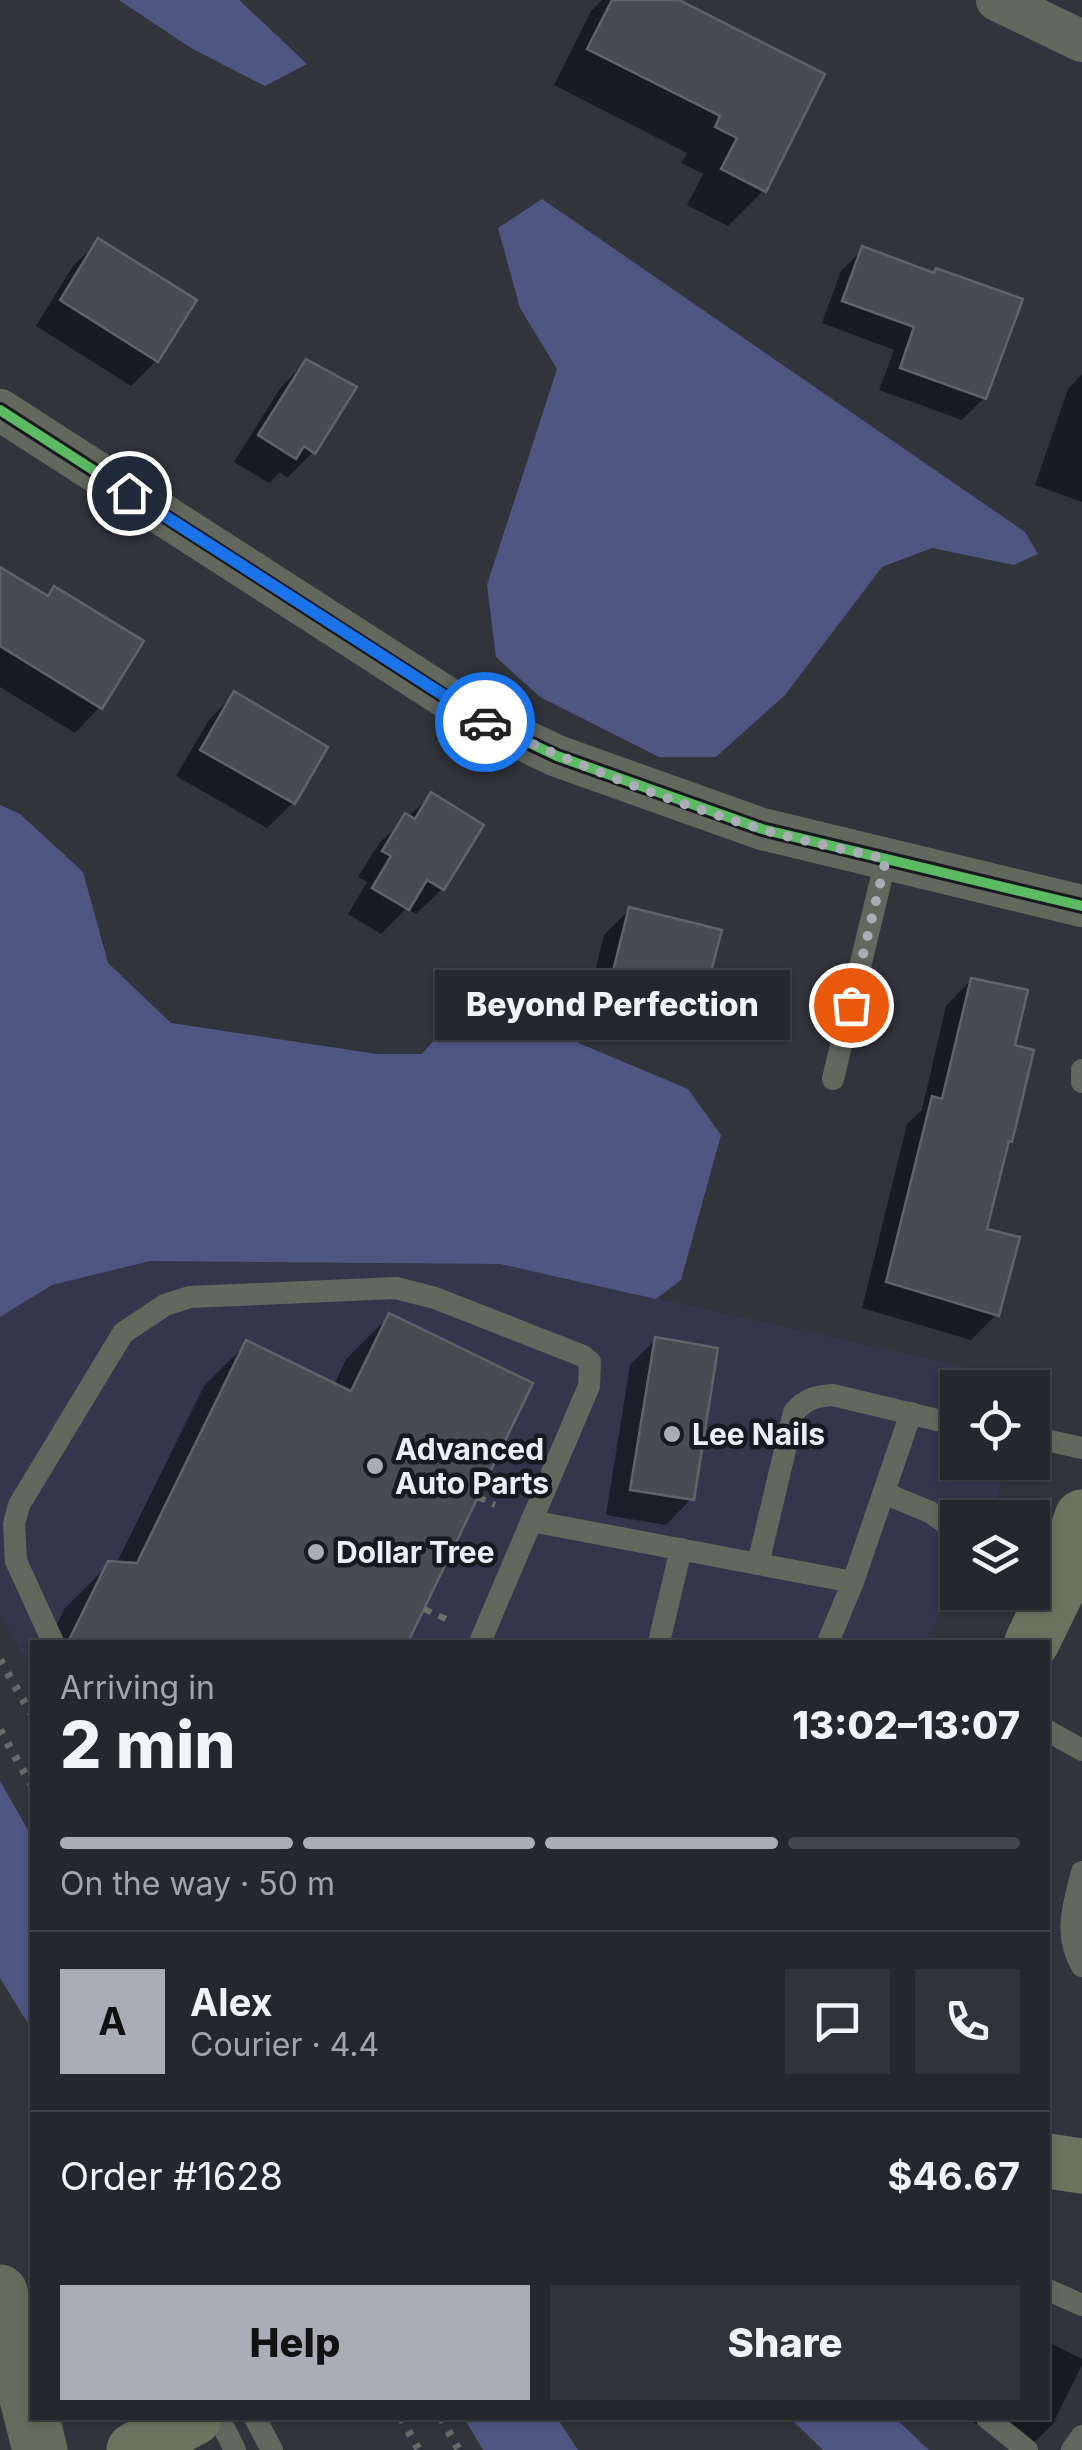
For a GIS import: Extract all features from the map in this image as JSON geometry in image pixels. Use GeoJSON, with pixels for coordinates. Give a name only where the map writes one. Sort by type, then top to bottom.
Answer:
{"type":"FeatureCollection","features":[{"type":"Feature","properties":{"kind":"main road"},"geometry":{"type":"LineString","coordinates":[[1050,1571],[1082,1517]]}},
{"type":"Feature","properties":{"kind":"main road"},"geometry":{"type":"LineString","coordinates":[[1032,1640],[1039,1610]]}},
{"type":"Feature","properties":{"kind":"main road"},"geometry":{"type":"LineString","coordinates":[[1050,2142],[1082,2165]]}},
{"type":"Feature","properties":{"kind":"main road"},"geometry":{"type":"LineString","coordinates":[[1050,2161],[1082,2165]]}},
{"type":"Feature","properties":{"kind":"main road"},"geometry":{"type":"LineString","coordinates":[[0,2292],[30,2410]]}},
{"type":"Feature","properties":{"kind":"main road"},"geometry":{"type":"LineString","coordinates":[[32,2420],[40,2450]]}},
{"type":"Feature","properties":{"kind":"main road"},"geometry":{"type":"LineString","coordinates":[[134,2450],[199,2423]]}},
{"type":"Feature","properties":{"kind":"street"},"geometry":{"type":"LineString","coordinates":[[997,0],[1082,41]]}},
{"type":"Feature","properties":{"kind":"street"},"geometry":{"type":"LineString","coordinates":[[0,410],[483,721],[556,756],[762,829],[1082,906]]}},
{"type":"Feature","properties":{"kind":"lane"},"geometry":{"type":"LineString","coordinates":[[834,1078],[886,859]]}},
{"type":"Feature","properties":{"kind":"lane"},"geometry":{"type":"LineString","coordinates":[[1082,1070],[1082,1082]]}},
{"type":"Feature","properties":{"kind":"lane"},"geometry":{"type":"LineString","coordinates":[[52,1640],[16,1562],[14,1524],[19,1505],[123,1334],[164,1305],[190,1297],[396,1288],[434,1298],[590,1362],[589,1386],[481,1640]]}},
{"type":"Feature","properties":{"kind":"lane"},"geometry":{"type":"LineString","coordinates":[[758,1564],[794,1412],[803,1402],[833,1394],[940,1420]]}},
{"type":"Feature","properties":{"kind":"lane"},"geometry":{"type":"LineString","coordinates":[[829,1640],[911,1413]]}},
{"type":"Feature","properties":{"kind":"lane"},"geometry":{"type":"LineString","coordinates":[[1050,1441],[1082,1448]]}},
{"type":"Feature","properties":{"kind":"lane"},"geometry":{"type":"LineString","coordinates":[[884,1493],[940,1519]]}},
{"type":"Feature","properties":{"kind":"lane"},"geometry":{"type":"LineString","coordinates":[[531,1521],[853,1582]]}},
{"type":"Feature","properties":{"kind":"lane"},"geometry":{"type":"LineString","coordinates":[[659,1640],[681,1550]]}},
{"type":"Feature","properties":{"kind":"lane"},"geometry":{"type":"LineString","coordinates":[[1050,1732],[1082,1750]]}},
{"type":"Feature","properties":{"kind":"lane"},"geometry":{"type":"LineString","coordinates":[[1082,1872],[1071,1928],[1073,1951],[1082,1966]]}},
{"type":"Feature","properties":{"kind":"lane"},"geometry":{"type":"LineString","coordinates":[[1050,2291],[1082,2305]]}},
{"type":"Feature","properties":{"kind":"lane"},"geometry":{"type":"LineString","coordinates":[[256,2420],[272,2450]]}},
{"type":"Feature","properties":{"kind":"lane"},"geometry":{"type":"LineString","coordinates":[[990,2420],[1027,2450]]}},
{"type":"Feature","properties":{"kind":"lane"},"geometry":{"type":"LineString","coordinates":[[199,2423],[235,2450]]}},
{"type":"Feature","properties":{"kind":"lane"},"geometry":{"type":"LineString","coordinates":[[1072,2450],[1082,2436]]}},
{"type":"Feature","properties":{"kind":"shaded area"},"geometry":{"type":"Polygon","coordinates":[[[119,0],[239,0],[307,64],[265,86],[191,48],[119,0]]]}},
{"type":"Feature","properties":{"kind":"shaded area"},"geometry":{"type":"Polygon","coordinates":[[[542,199],[1025,532],[1038,554],[1014,565],[932,548],[882,567],[785,695],[716,757],[659,757],[540,697],[496,657],[487,585],[557,369],[520,308],[498,228],[542,199]]]}},
{"type":"Feature","properties":{"kind":"shaded area"},"geometry":{"type":"Polygon","coordinates":[[[0,805],[20,814],[83,872],[108,963],[171,1023],[377,1054],[422,1054],[452,1020],[486,1004],[688,1089],[721,1135],[681,1280],[656,1299],[500,1264],[150,1261],[52,1285],[0,1317],[0,805]]]}},
{"type":"Feature","properties":{"kind":"shaded area"},"geometry":{"type":"Polygon","coordinates":[[[150,1261],[500,1264],[979,1370],[940,1370],[940,1480],[1003,1480],[995,1500],[940,1500],[941,1610],[927,1640],[30,1640],[30,1666],[0,1613],[0,1317],[52,1285],[150,1261]]]}},
{"type":"Feature","properties":{"kind":"shaded area"},"geometry":{"type":"Polygon","coordinates":[[[0,1781],[30,1834],[30,2027],[0,1978],[0,1781]]]}},
{"type":"Feature","properties":{"kind":"shaded area"},"geometry":{"type":"Polygon","coordinates":[[[465,2420],[558,2420],[578,2450],[483,2450],[465,2420]]]}},
{"type":"Feature","properties":{"kind":"shaded area"},"geometry":{"type":"Polygon","coordinates":[[[792,2420],[897,2420],[929,2450],[823,2450],[792,2420]]]}},
{"type":"Feature","properties":{"kind":"building"},"geometry":{"type":"Polygon","coordinates":[[[612,0],[679,0],[825,74],[766,192],[721,169],[737,138],[715,127],[720,116],[587,49],[612,0]]]}},
{"type":"Feature","properties":{"kind":"building"},"geometry":{"type":"Polygon","coordinates":[[[98,238],[197,300],[158,362],[60,300],[98,238]]]}},
{"type":"Feature","properties":{"kind":"building"},"geometry":{"type":"Polygon","coordinates":[[[862,246],[934,273],[936,268],[1023,299],[986,399],[900,368],[914,327],[842,301],[862,246]]]}},
{"type":"Feature","properties":{"kind":"building"},"geometry":{"type":"Polygon","coordinates":[[[306,359],[357,387],[315,454],[304,446],[296,459],[258,435],[306,359]]]}},
{"type":"Feature","properties":{"kind":"building"},"geometry":{"type":"Polygon","coordinates":[[[0,567],[48,596],[54,586],[144,641],[102,709],[0,646],[0,567]]]}},
{"type":"Feature","properties":{"kind":"building"},"geometry":{"type":"Polygon","coordinates":[[[234,691],[328,747],[295,804],[200,750],[234,691]]]}},
{"type":"Feature","properties":{"kind":"building"},"geometry":{"type":"Polygon","coordinates":[[[431,792],[484,825],[444,890],[427,880],[409,910],[372,888],[391,856],[382,851],[405,813],[415,819],[431,792]]]}},
{"type":"Feature","properties":{"kind":"building"},"geometry":{"type":"Polygon","coordinates":[[[629,907],[722,930],[705,994],[613,971],[629,907]]]}},
{"type":"Feature","properties":{"kind":"building"},"geometry":{"type":"Polygon","coordinates":[[[971,978],[1028,990],[1015,1045],[1034,1050],[987,1229],[1020,1237],[999,1316],[886,1282],[932,1096],[942,1099],[971,978]]]}},
{"type":"Feature","properties":{"kind":"building"},"geometry":{"type":"Polygon","coordinates":[[[389,1313],[533,1383],[409,1640],[69,1640],[108,1561],[137,1563],[246,1340],[351,1391],[389,1313]]]}},
{"type":"Feature","properties":{"kind":"building","name":"Lee Nails"},"geometry":{"type":"Polygon","coordinates":[[[655,1337],[718,1348],[694,1500],[630,1490],[655,1337]]]}},
{"type":"Feature","properties":{"kind":"railway"},"geometry":{"type":"LineString","coordinates":[[0,1660],[30,1712]]}},
{"type":"Feature","properties":{"kind":"railway"},"geometry":{"type":"LineString","coordinates":[[0,1730],[30,1782]]}},
{"type":"Feature","properties":{"kind":"railway"},"geometry":{"type":"LineString","coordinates":[[402,2420],[419,2450]]}},
{"type":"Feature","properties":{"kind":"railway"},"geometry":{"type":"LineString","coordinates":[[442,2420],[459,2450]]}},
{"type":"Feature","properties":{"kind":"cycle path"},"geometry":{"type":"LineString","coordinates":[[0,410],[483,721],[557,756],[762,829],[1082,906]]}},
{"type":"Feature","properties":{"kind":"way so far"},"geometry":{"type":"LineString","coordinates":[[485,722],[556,756],[656,794],[762,829],[886,859],[851,1005]]}},
{"type":"Feature","properties":{"kind":"place","name":"Beyond Perfection"},"geometry":{"type":"Point","coordinates":[851,1005]}},
{"type":"Feature","properties":{"kind":"place","name":"Lee Nails"},"geometry":{"type":"Point","coordinates":[672,1434]}},
{"type":"Feature","properties":{"kind":"place","name":"Advanced Auto Parts"},"geometry":{"type":"Point","coordinates":[375,1466]}},
{"type":"Feature","properties":{"kind":"place","name":"Dollar Tree"},"geometry":{"type":"Point","coordinates":[316,1552]}},
{"type":"Feature","properties":{"kind":"route"},"geometry":{"type":"LineString","coordinates":[[129,493],[485,722]]}}]}
